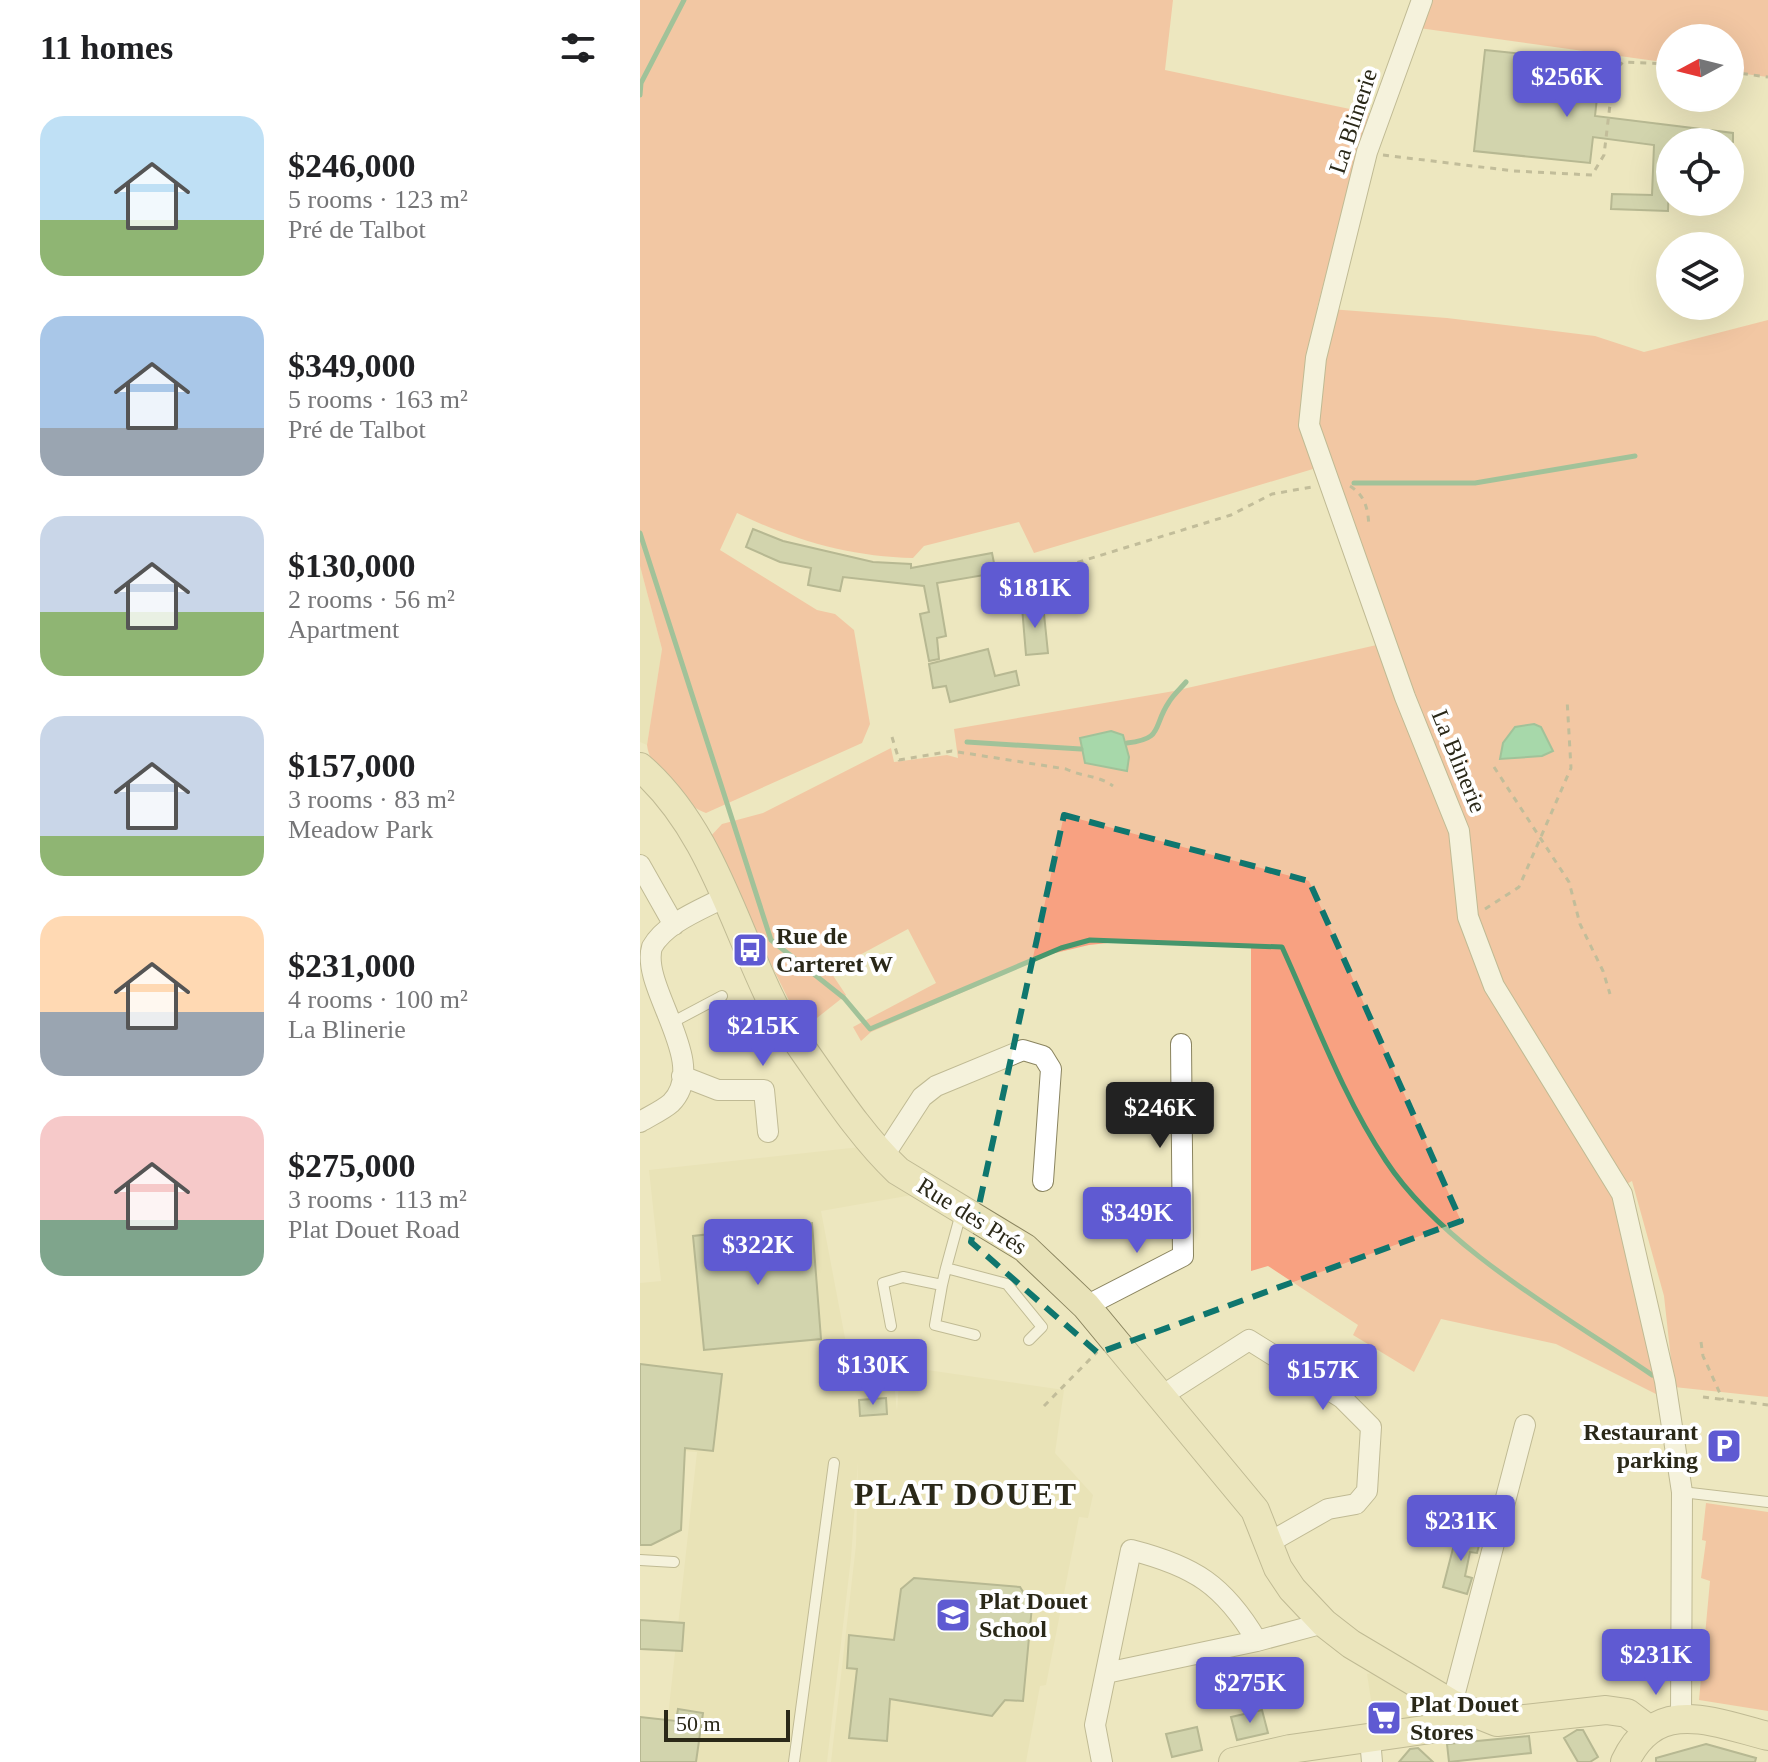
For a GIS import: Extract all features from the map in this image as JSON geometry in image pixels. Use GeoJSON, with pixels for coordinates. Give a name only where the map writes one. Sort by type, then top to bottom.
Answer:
{"type":"FeatureCollection","features":[{"type":"Feature","properties":{"kind":"main road","name":"Rue des Prés"},"geometry":{"type":"LineString","coordinates":[[640,767],[662,788],[694,832],[727,896],[772,1003],[883,1157],[898,1171],[1025,1248],[1086,1306],[1109,1338],[1255,1510],[1278,1568],[1292,1589],[1324,1623],[1351,1644],[1460,1707],[1497,1722],[1606,1710],[1627,1713],[1648,1729]]}},
{"type":"Feature","properties":{"kind":"main road"},"geometry":{"type":"LineString","coordinates":[[1233,1762],[1290,1749],[1371,1750],[1452,1726],[1460,1707]]}},
{"type":"Feature","properties":{"kind":"main road"},"geometry":{"type":"LineString","coordinates":[[1625,1762],[1648,1729],[1681,1719],[1699,1719],[1768,1736]]}},
{"type":"Feature","properties":{"kind":"street","name":"La Blinerie"},"geometry":{"type":"LineString","coordinates":[[1422,0],[1367,152],[1316,358],[1309,425],[1405,697],[1459,831],[1468,917],[1494,986],[1622,1194],[1665,1381],[1682,1492],[1681,1719]]}},
{"type":"Feature","properties":{"kind":"street"},"geometry":{"type":"LineString","coordinates":[[640,865],[674,925]]}},
{"type":"Feature","properties":{"kind":"street"},"geometry":{"type":"LineString","coordinates":[[640,1122],[673,1101],[682,1076],[679,1049],[652,989],[644,957],[660,935],[727,896]]}},
{"type":"Feature","properties":{"kind":"street"},"geometry":{"type":"LineString","coordinates":[[1086,1306],[1183,1256],[1181,1044]]}},
{"type":"Feature","properties":{"kind":"street"},"geometry":{"type":"LineString","coordinates":[[883,1157],[922,1097],[936,1086],[1023,1050],[1043,1056],[1051,1069],[1043,1181]]}},
{"type":"Feature","properties":{"kind":"street"},"geometry":{"type":"LineString","coordinates":[[682,1076],[718,1090],[764,1090],[768,1132]]}},
{"type":"Feature","properties":{"kind":"street"},"geometry":{"type":"LineString","coordinates":[[1160,1397],[1249,1340],[1342,1398],[1371,1427],[1367,1491],[1356,1504],[1328,1509],[1270,1542]]}},
{"type":"Feature","properties":{"kind":"street"},"geometry":{"type":"LineString","coordinates":[[1460,1707],[1525,1425]]}},
{"type":"Feature","properties":{"kind":"street"},"geometry":{"type":"LineString","coordinates":[[1102,1762],[1095,1725],[1131,1550],[1171,1560],[1206,1579],[1237,1608],[1257,1641]]}},
{"type":"Feature","properties":{"kind":"street"},"geometry":{"type":"LineString","coordinates":[[1106,1673],[1257,1641],[1324,1623]]}},
{"type":"Feature","properties":{"kind":"lane"},"geometry":{"type":"LineString","coordinates":[[668,1025],[722,996]]}},
{"type":"Feature","properties":{"kind":"lane"},"geometry":{"type":"LineString","coordinates":[[963,1208],[946,1268],[935,1325],[975,1335]]}},
{"type":"Feature","properties":{"kind":"lane"},"geometry":{"type":"LineString","coordinates":[[946,1268],[1007,1284],[1042,1327],[1029,1340]]}},
{"type":"Feature","properties":{"kind":"lane"},"geometry":{"type":"LineString","coordinates":[[891,1326],[883,1283],[903,1277],[942,1285]]}},
{"type":"Feature","properties":{"kind":"lane"},"geometry":{"type":"LineString","coordinates":[[794,1762],[834,1463]]}},
{"type":"Feature","properties":{"kind":"lane"},"geometry":{"type":"LineString","coordinates":[[1682,1492],[1768,1502]]}},
{"type":"Feature","properties":{"kind":"lane"},"geometry":{"type":"LineString","coordinates":[[640,1560],[674,1562]]}},
{"type":"Feature","properties":{"kind":"path"},"geometry":{"type":"LineString","coordinates":[[1367,152],[1514,171],[1592,175],[1604,155],[1614,71],[1623,62],[1656,63]]}},
{"type":"Feature","properties":{"kind":"path"},"geometry":{"type":"LineString","coordinates":[[1744,74],[1768,77]]}},
{"type":"Feature","properties":{"kind":"path"},"geometry":{"type":"LineString","coordinates":[[1066,566],[1231,515],[1272,494],[1329,482],[1359,491],[1367,506],[1369,527]]}},
{"type":"Feature","properties":{"kind":"path"},"geometry":{"type":"LineString","coordinates":[[1468,917],[1495,904],[1519,887],[1541,840],[1571,768],[1567,699]]}},
{"type":"Feature","properties":{"kind":"path"},"geometry":{"type":"LineString","coordinates":[[892,737],[899,760],[952,751],[1066,769],[1078,775],[1101,777],[1113,786]]}},
{"type":"Feature","properties":{"kind":"path"},"geometry":{"type":"LineString","coordinates":[[1494,767],[1569,882],[1580,924],[1603,971],[1610,994]]}},
{"type":"Feature","properties":{"kind":"path"},"geometry":{"type":"LineString","coordinates":[[1044,1406],[1109,1338]]}},
{"type":"Feature","properties":{"kind":"path"},"geometry":{"type":"LineString","coordinates":[[1701,1342],[1703,1356],[1723,1400]]}},
{"type":"Feature","properties":{"kind":"path"},"geometry":{"type":"LineString","coordinates":[[1703,1397],[1768,1405]]}},
{"type":"Feature","properties":{"kind":"highlighted area"},"geometry":{"type":"Polygon","coordinates":[[[1064,815],[1309,881],[1461,1221],[1098,1353],[971,1242],[1064,815]]]}},
{"type":"Feature","properties":{"kind":"shaded area"},"geometry":{"type":"Polygon","coordinates":[[[640,0],[1173,0],[1165,70],[1369,113],[1317,308],[1447,318],[1595,336],[1644,352],[1768,320],[1768,1397],[1674,1387],[1664,1296],[1632,1181],[1614,1191],[1658,1395],[1556,1344],[1441,1319],[1414,1372],[1353,1335],[1358,1325],[1268,1266],[1251,1271],[1251,948],[1117,942],[1051,954],[871,1032],[861,1041],[853,1027],[936,983],[908,929],[830,971],[846,995],[803,1029],[709,838],[722,824],[763,813],[891,748],[894,762],[947,755],[958,758],[954,729],[1174,691],[1381,644],[1313,469],[1034,553],[1019,522],[924,546],[913,558],[867,554],[823,545],[737,513],[720,550],[817,610],[835,614],[854,630],[870,724],[862,743],[706,813],[687,802],[661,776],[647,745],[662,649],[640,566],[640,0]]]}},
{"type":"Feature","properties":{"kind":"shaded area"},"geometry":{"type":"Polygon","coordinates":[[[1429,0],[1768,0],[1768,77],[1744,74],[1744,24],[1656,24],[1656,61],[1419,28],[1429,0]]]}},
{"type":"Feature","properties":{"kind":"shaded area"},"geometry":{"type":"Polygon","coordinates":[[[640,566],[662,649],[647,745],[640,742],[640,566]]]}},
{"type":"Feature","properties":{"kind":"shaded area"},"geometry":{"type":"Polygon","coordinates":[[[1534,724],[1541,727],[1553,751],[1542,756],[1500,759],[1503,743],[1515,727],[1534,724]]]}},
{"type":"Feature","properties":{"kind":"shaded area"},"geometry":{"type":"Polygon","coordinates":[[[1111,731],[1123,735],[1129,757],[1127,771],[1085,763],[1080,738],[1111,731]]]}},
{"type":"Feature","properties":{"kind":"shaded area"},"geometry":{"type":"Polygon","coordinates":[[[860,1147],[918,1194],[821,1211],[849,1359],[892,1362],[897,1411],[900,1366],[1064,1390],[1055,1453],[1093,1495],[1088,1518],[1079,1517],[1046,1685],[1040,1686],[1026,1762],[831,1762],[856,1545],[858,1462],[851,1558],[827,1762],[663,1762],[697,1452],[640,1448],[640,1283],[661,1281],[649,1170],[860,1147]]]}},
{"type":"Feature","properties":{"kind":"shaded area"},"geometry":{"type":"Polygon","coordinates":[[[1706,1503],[1768,1512],[1768,1711],[1699,1700],[1710,1581],[1701,1578],[1706,1541],[1702,1540],[1706,1503]]]}},
{"type":"Feature","properties":{"kind":"shaded area"},"geometry":{"type":"Polygon","coordinates":[[[1378,1672],[1422,1697],[1425,1719],[1375,1726],[1367,1674],[1378,1672]]]}},
{"type":"Feature","properties":{"kind":"building"},"geometry":{"type":"Polygon","coordinates":[[[1485,50],[1601,62],[1595,116],[1692,128],[1656,128],[1656,211],[1611,209],[1612,194],[1652,195],[1654,145],[1593,137],[1590,163],[1474,151],[1485,50]]]}},
{"type":"Feature","properties":{"kind":"building"},"geometry":{"type":"Polygon","coordinates":[[[753,529],[783,541],[873,562],[911,564],[911,568],[992,553],[996,573],[937,583],[946,636],[937,638],[939,659],[929,661],[920,614],[929,612],[924,586],[843,577],[840,591],[808,585],[811,568],[780,562],[746,547],[753,529]]]}},
{"type":"Feature","properties":{"kind":"building"},"geometry":{"type":"Polygon","coordinates":[[[1043,604],[1048,653],[1026,655],[1022,607],[1043,604]]]}},
{"type":"Feature","properties":{"kind":"building"},"geometry":{"type":"Polygon","coordinates":[[[988,649],[995,676],[1016,671],[1019,685],[950,702],[946,686],[933,688],[929,664],[988,649]]]}},
{"type":"Feature","properties":{"kind":"building"},"geometry":{"type":"Polygon","coordinates":[[[812,1223],[821,1339],[704,1350],[693,1236],[812,1223]]]}},
{"type":"Feature","properties":{"kind":"building"},"geometry":{"type":"Polygon","coordinates":[[[640,1364],[722,1374],[713,1451],[685,1448],[681,1530],[651,1545],[640,1545],[640,1364]]]}},
{"type":"Feature","properties":{"kind":"building"},"geometry":{"type":"Polygon","coordinates":[[[886,1398],[887,1414],[860,1416],[859,1400],[886,1398]]]}},
{"type":"Feature","properties":{"kind":"building"},"geometry":{"type":"Polygon","coordinates":[[[1457,1533],[1481,1538],[1477,1553],[1470,1552],[1465,1576],[1472,1578],[1467,1594],[1443,1587],[1457,1533]]]}},
{"type":"Feature","properties":{"kind":"building"},"geometry":{"type":"Polygon","coordinates":[[[914,1578],[1020,1587],[1032,1606],[1023,1701],[1005,1700],[992,1716],[890,1699],[887,1741],[849,1738],[857,1669],[847,1668],[849,1635],[894,1640],[901,1589],[914,1578]]]}},
{"type":"Feature","properties":{"kind":"building"},"geometry":{"type":"Polygon","coordinates":[[[640,1620],[684,1623],[682,1651],[640,1649],[640,1620]]]}},
{"type":"Feature","properties":{"kind":"building"},"geometry":{"type":"Polygon","coordinates":[[[678,1709],[703,1713],[696,1762],[640,1762],[640,1717],[676,1721],[678,1709]]]}},
{"type":"Feature","properties":{"kind":"building"},"geometry":{"type":"Polygon","coordinates":[[[1262,1710],[1268,1733],[1237,1740],[1231,1717],[1262,1710]]]}},
{"type":"Feature","properties":{"kind":"building"},"geometry":{"type":"Polygon","coordinates":[[[1197,1727],[1202,1750],[1172,1757],[1166,1734],[1197,1727]]]}},
{"type":"Feature","properties":{"kind":"building"},"geometry":{"type":"Polygon","coordinates":[[[1583,1730],[1598,1757],[1590,1762],[1578,1762],[1564,1738],[1583,1730]]]}},
{"type":"Feature","properties":{"kind":"building"},"geometry":{"type":"Polygon","coordinates":[[[1529,1736],[1531,1753],[1449,1762],[1447,1744],[1529,1736]]]}},
{"type":"Feature","properties":{"kind":"building"},"geometry":{"type":"Polygon","coordinates":[[[1706,1744],[1756,1758],[1755,1762],[1656,1762],[1656,1758],[1706,1744]]]}},
{"type":"Feature","properties":{"kind":"building"},"geometry":{"type":"Polygon","coordinates":[[[1418,1748],[1433,1762],[1399,1762],[1410,1749],[1418,1748]]]}},
{"type":"Feature","properties":{"kind":"waterway"},"geometry":{"type":"LineString","coordinates":[[640,95],[641,83],[684,0]]}},
{"type":"Feature","properties":{"kind":"waterway"},"geometry":{"type":"LineString","coordinates":[[1354,483],[1475,483],[1635,456]]}},
{"type":"Feature","properties":{"kind":"waterway"},"geometry":{"type":"LineString","coordinates":[[640,533],[771,940],[844,998],[870,1029],[1061,948],[1090,940],[1282,947],[1356,1110],[1386,1161],[1410,1193],[1440,1223],[1508,1278],[1652,1375]]}},
{"type":"Feature","properties":{"kind":"waterway"},"geometry":{"type":"LineString","coordinates":[[1127,743],[1152,735],[1171,699],[1186,682]]}},
{"type":"Feature","properties":{"kind":"waterway"},"geometry":{"type":"LineString","coordinates":[[967,742],[1081,749]]}},
{"type":"Feature","properties":{"kind":"place","name":"Rue de Carteret W"},"geometry":{"type":"Point","coordinates":[750,950]}},
{"type":"Feature","properties":{"kind":"place","name":"Restaurant parking"},"geometry":{"type":"Point","coordinates":[1724,1446]}},
{"type":"Feature","properties":{"kind":"place","name":"Plat Douet School"},"geometry":{"type":"Point","coordinates":[953,1615]}},
{"type":"Feature","properties":{"kind":"place","name":"Plat Douet Stores"},"geometry":{"type":"Point","coordinates":[1384,1718]}},
{"type":"Feature","properties":{"kind":"district","name":"PLAT DOUET"},"geometry":{"type":"Point","coordinates":[966,1494]}}]}
